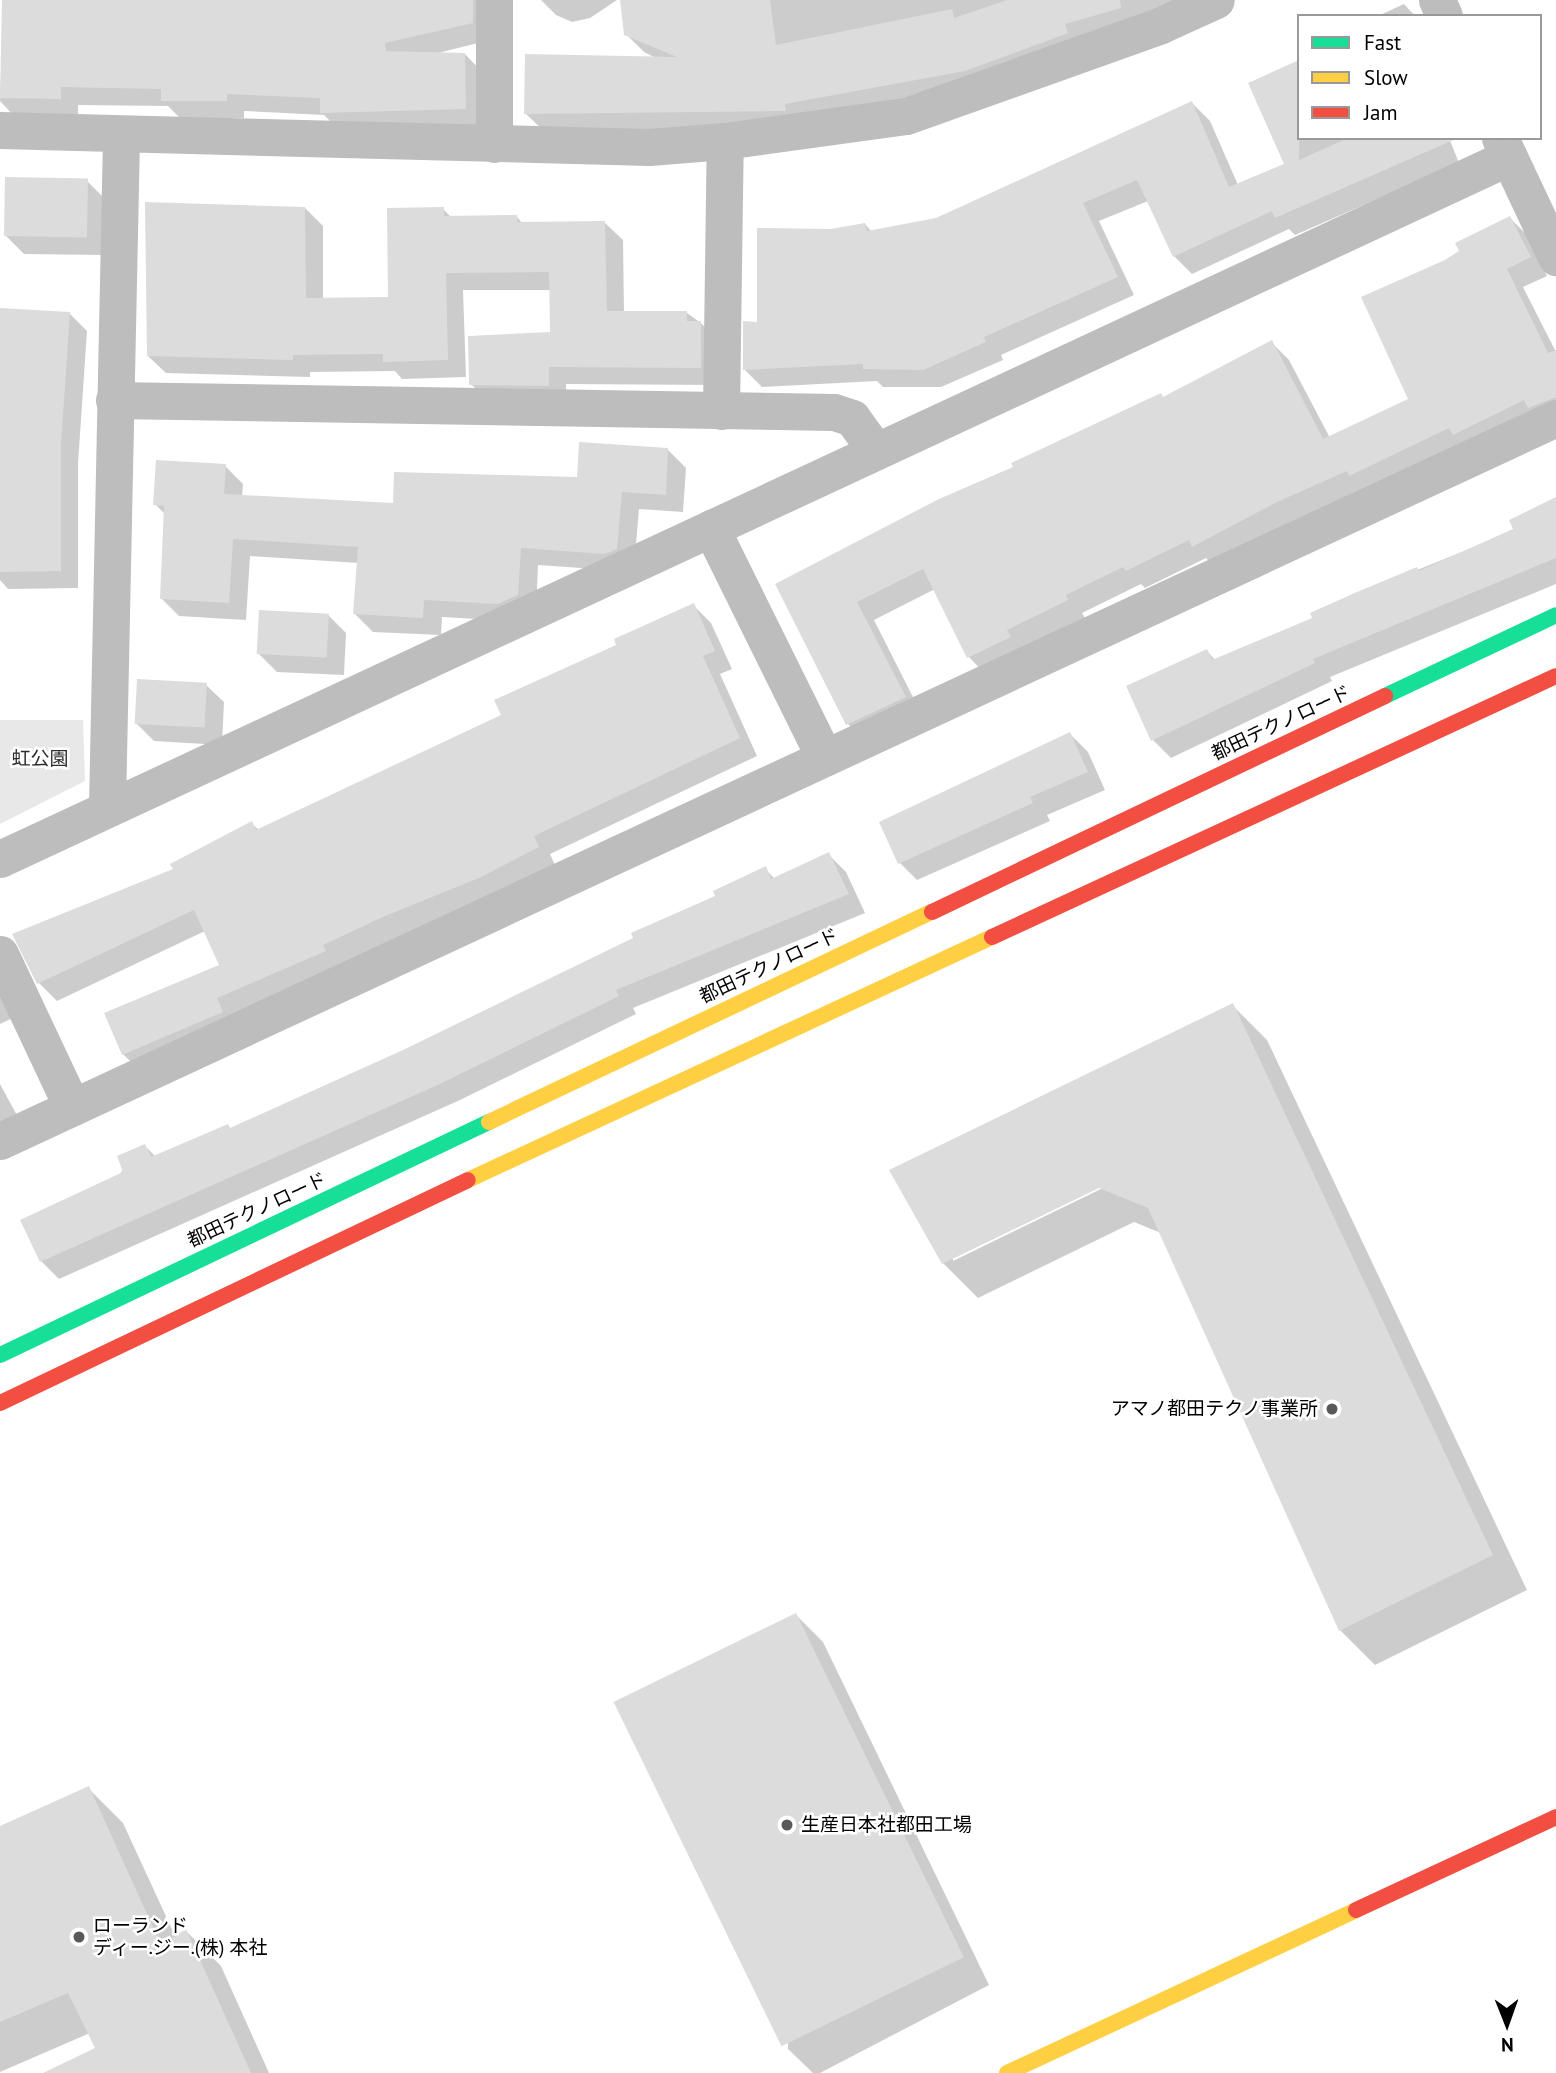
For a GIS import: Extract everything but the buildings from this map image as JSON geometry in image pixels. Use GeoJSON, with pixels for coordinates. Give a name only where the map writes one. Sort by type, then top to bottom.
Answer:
{"type":"FeatureCollection","features":[{"type":"Feature","properties":{"kind":"street"},"geometry":{"type":"LineString","coordinates":[[494,0],[494,144]]}},
{"type":"Feature","properties":{"kind":"street"},"geometry":{"type":"LineString","coordinates":[[0,130],[649,147],[725,141],[906,116],[1161,25],[1216,0]]}},
{"type":"Feature","properties":{"kind":"street"},"geometry":{"type":"LineString","coordinates":[[107,806],[121,135]]}},
{"type":"Feature","properties":{"kind":"street"},"geometry":{"type":"LineString","coordinates":[[721,411],[725,141]]}},
{"type":"Feature","properties":{"kind":"street"},"geometry":{"type":"LineString","coordinates":[[0,859],[107,806],[876,451],[1505,148],[1556,257]]}},
{"type":"Feature","properties":{"kind":"street"},"geometry":{"type":"LineString","coordinates":[[114,400],[834,412],[852,418],[876,451]]}},
{"type":"Feature","properties":{"kind":"street"},"geometry":{"type":"LineString","coordinates":[[0,1141],[823,755],[1556,418]]}},
{"type":"Feature","properties":{"kind":"street"},"geometry":{"type":"LineString","coordinates":[[711,528],[823,755]]}},
{"type":"Feature","properties":{"kind":"street","name":"都田テクノロード"},"geometry":{"type":"LineString","coordinates":[[0,1355],[1556,615]]}},
{"type":"Feature","properties":{"kind":"street"},"geometry":{"type":"LineString","coordinates":[[0,1403],[477,1176],[1556,676]]}},
{"type":"Feature","properties":{"kind":"street"},"geometry":{"type":"LineString","coordinates":[[0,954],[72,1107]]}},
{"type":"Feature","properties":{"kind":"street"},"geometry":{"type":"LineString","coordinates":[[1007,2073],[1556,1816]]}},
{"type":"Feature","properties":{"kind":"green space","name":"虹公園"},"geometry":{"type":"Polygon","coordinates":[[[0,720],[83,720],[85,781],[0,824],[0,720]]]}},
{"type":"Feature","properties":{"kind":"traffic: fast"},"geometry":{"type":"LineString","coordinates":[[1385,696],[1556,615]]}},
{"type":"Feature","properties":{"kind":"traffic: fast"},"geometry":{"type":"LineString","coordinates":[[0,1355],[489,1122]]}},
{"type":"Feature","properties":{"kind":"traffic: slow"},"geometry":{"type":"LineString","coordinates":[[489,1122],[932,912]]}},
{"type":"Feature","properties":{"kind":"traffic: slow"},"geometry":{"type":"LineString","coordinates":[[468,1180],[992,937]]}},
{"type":"Feature","properties":{"kind":"traffic: slow"},"geometry":{"type":"LineString","coordinates":[[1007,2073],[1356,1910]]}},
{"type":"Feature","properties":{"kind":"traffic: jam"},"geometry":{"type":"LineString","coordinates":[[992,937],[1556,676]]}},
{"type":"Feature","properties":{"kind":"traffic: jam"},"geometry":{"type":"LineString","coordinates":[[932,912],[1385,696]]}},
{"type":"Feature","properties":{"kind":"traffic: jam"},"geometry":{"type":"LineString","coordinates":[[0,1403],[468,1180]]}},
{"type":"Feature","properties":{"kind":"traffic: jam"},"geometry":{"type":"LineString","coordinates":[[1356,1910],[1556,1817]]}},
{"type":"Feature","properties":{"kind":"place","name":"アマノ都田テクノ事業所"},"geometry":{"type":"Point","coordinates":[1332,1409]}},
{"type":"Feature","properties":{"kind":"place","name":"生産日本社都田工場"},"geometry":{"type":"Point","coordinates":[787,1825]}},
{"type":"Feature","properties":{"kind":"place","name":"ローランド ディー.ジー.(株) 本社"},"geometry":{"type":"Point","coordinates":[79,1937]}}]}
